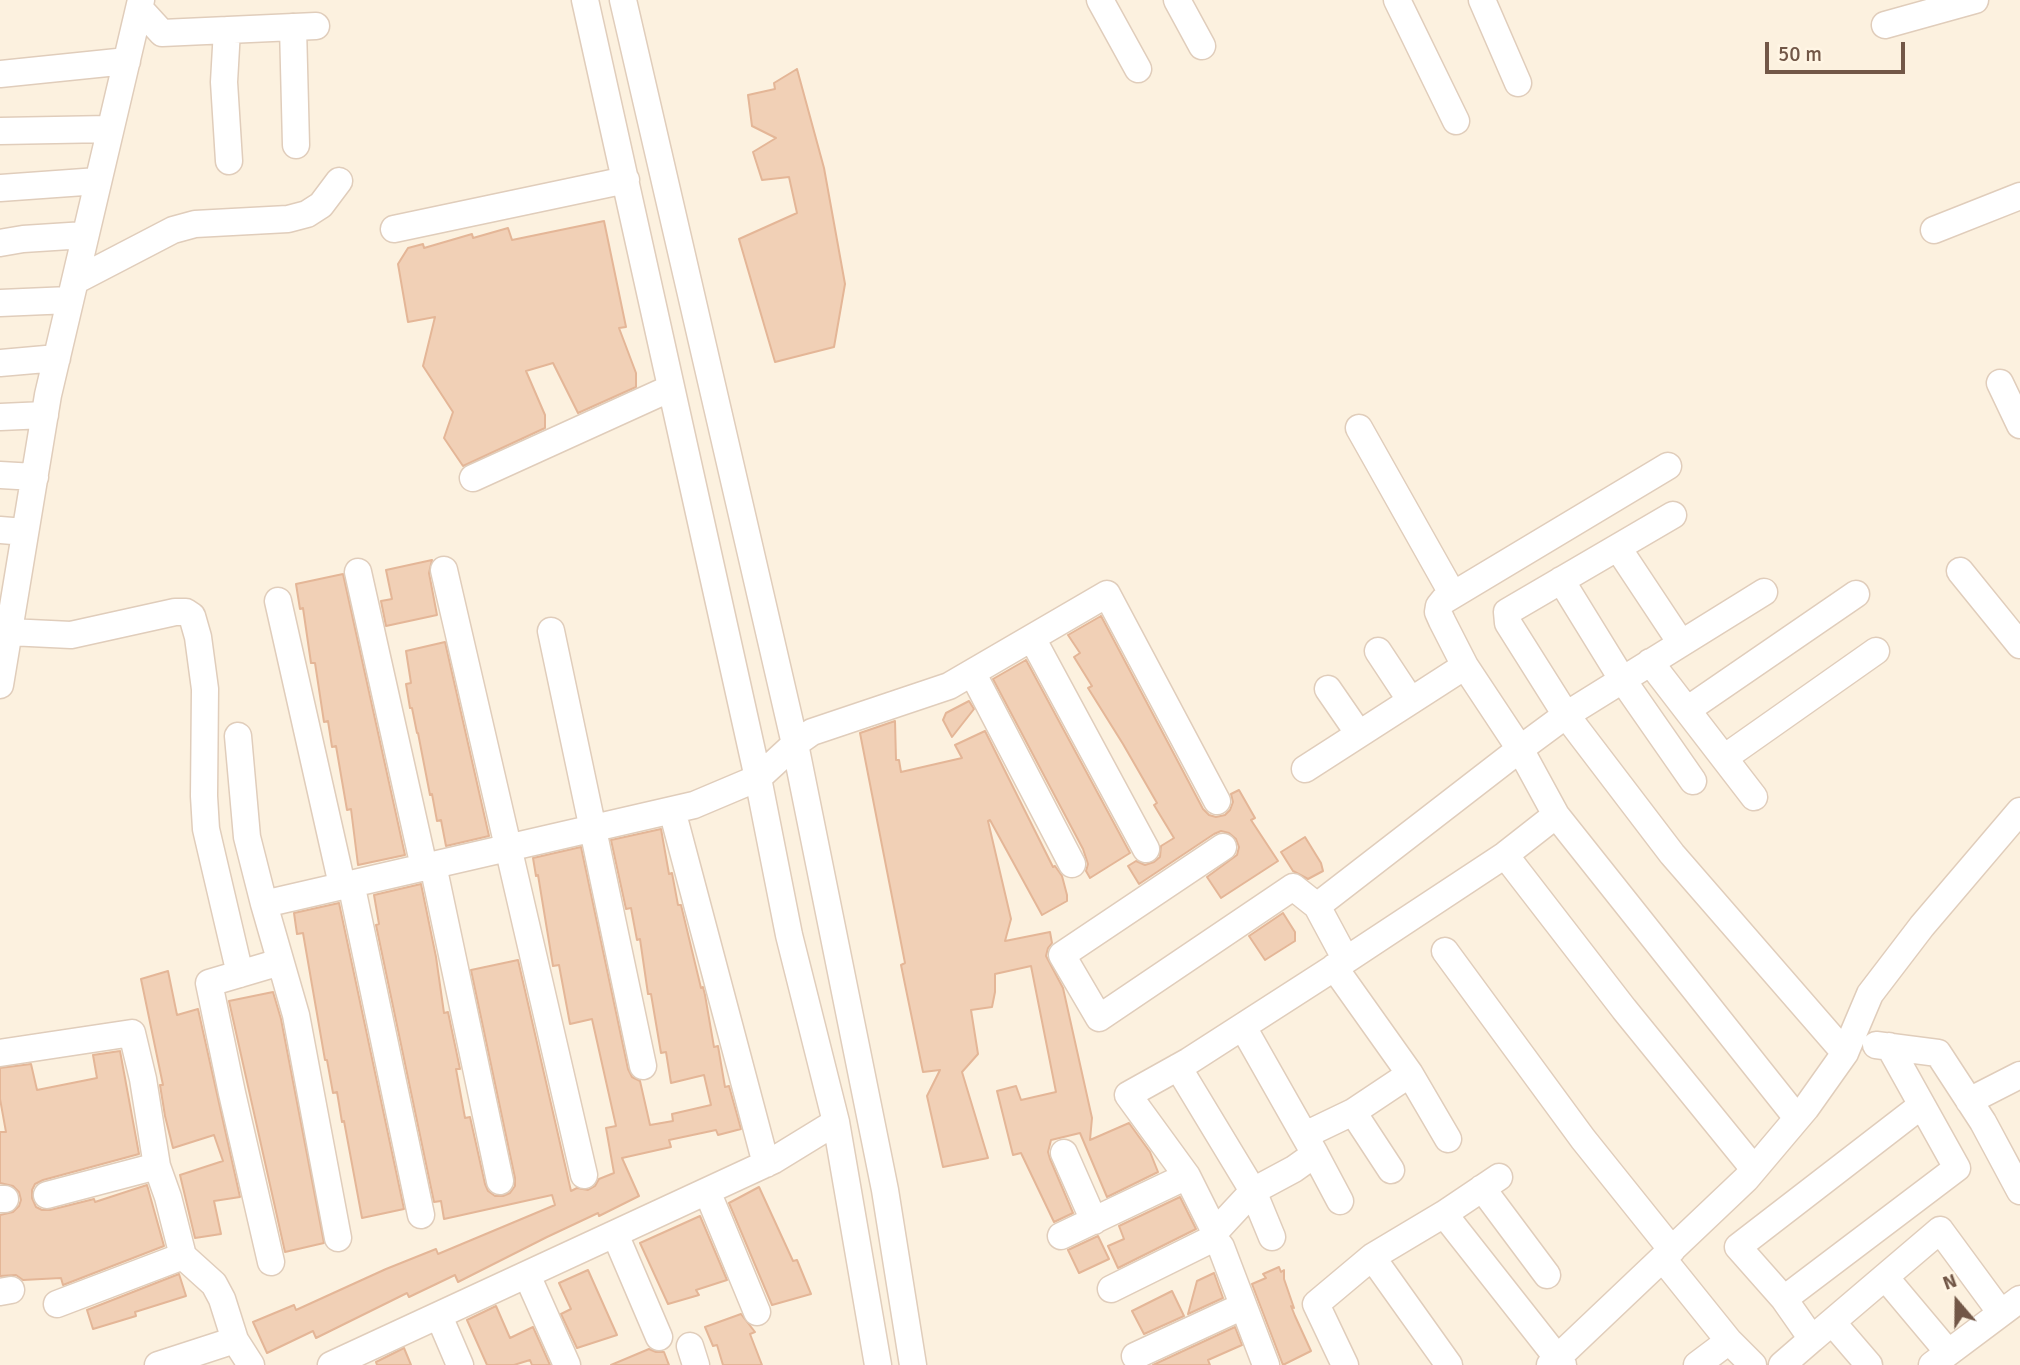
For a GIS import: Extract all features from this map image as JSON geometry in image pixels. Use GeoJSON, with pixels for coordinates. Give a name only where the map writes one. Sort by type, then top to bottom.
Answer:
{"type":"FeatureCollection","features":[{"type":"Feature","properties":{"kind":"street"},"geometry":{"type":"LineString","coordinates":[[585,0],[758,778],[789,935],[836,1122],[878,1365]]}},
{"type":"Feature","properties":{"kind":"street"},"geometry":{"type":"LineString","coordinates":[[623,0],[795,744],[885,1190],[913,1365]]}},
{"type":"Feature","properties":{"kind":"street"},"geometry":{"type":"LineString","coordinates":[[1100,0],[1138,69]]}},
{"type":"Feature","properties":{"kind":"street"},"geometry":{"type":"LineString","coordinates":[[1177,0],[1202,46]]}},
{"type":"Feature","properties":{"kind":"street"},"geometry":{"type":"LineString","coordinates":[[1397,0],[1456,121]]}},
{"type":"Feature","properties":{"kind":"street"},"geometry":{"type":"LineString","coordinates":[[1482,0],[1518,83]]}},
{"type":"Feature","properties":{"kind":"street"},"geometry":{"type":"LineString","coordinates":[[1885,25],[1975,0]]}},
{"type":"Feature","properties":{"kind":"street"},"geometry":{"type":"LineString","coordinates":[[140,4],[162,33],[304,27],[296,145]]}},
{"type":"Feature","properties":{"kind":"street"},"geometry":{"type":"LineString","coordinates":[[0,685],[9,632],[13,531],[35,477],[45,415],[72,290],[140,4]]}},
{"type":"Feature","properties":{"kind":"street"},"geometry":{"type":"LineString","coordinates":[[227,30],[224,82],[229,161]]}},
{"type":"Feature","properties":{"kind":"street"},"geometry":{"type":"LineString","coordinates":[[0,74],[127,61]]}},
{"type":"Feature","properties":{"kind":"street"},"geometry":{"type":"LineString","coordinates":[[0,131],[110,129]]}},
{"type":"Feature","properties":{"kind":"street"},"geometry":{"type":"LineString","coordinates":[[394,229],[626,180]]}},
{"type":"Feature","properties":{"kind":"street"},"geometry":{"type":"LineString","coordinates":[[0,188],[97,181]]}},
{"type":"Feature","properties":{"kind":"street"},"geometry":{"type":"LineString","coordinates":[[0,303],[72,290],[173,230],[195,224],[288,219],[307,214],[321,205],[340,181]]}},
{"type":"Feature","properties":{"kind":"street"},"geometry":{"type":"LineString","coordinates":[[1934,230],[2020,196]]}},
{"type":"Feature","properties":{"kind":"street"},"geometry":{"type":"LineString","coordinates":[[0,243],[85,235]]}},
{"type":"Feature","properties":{"kind":"street"},"geometry":{"type":"LineString","coordinates":[[0,363],[57,358]]}},
{"type":"Feature","properties":{"kind":"street"},"geometry":{"type":"LineString","coordinates":[[2000,383],[2020,425]]}},
{"type":"Feature","properties":{"kind":"street"},"geometry":{"type":"LineString","coordinates":[[473,478],[671,388]]}},
{"type":"Feature","properties":{"kind":"street"},"geometry":{"type":"LineString","coordinates":[[0,417],[45,415]]}},
{"type":"Feature","properties":{"kind":"street"},"geometry":{"type":"LineString","coordinates":[[1359,428],[1453,595]]}},
{"type":"Feature","properties":{"kind":"street"},"geometry":{"type":"LineString","coordinates":[[1668,466],[1443,601],[1438,612],[1465,666],[1520,749],[1556,815],[1797,1118]]}},
{"type":"Feature","properties":{"kind":"street"},"geometry":{"type":"LineString","coordinates":[[0,475],[35,477]]}},
{"type":"Feature","properties":{"kind":"street"},"geometry":{"type":"LineString","coordinates":[[1673,515],[1507,612],[1508,623],[1566,715],[1678,862],[1847,1047],[1889,1046],[1938,1054],[2013,1163],[2020,1191]]}},
{"type":"Feature","properties":{"kind":"street"},"geometry":{"type":"LineString","coordinates":[[1618,548],[1681,643]]}},
{"type":"Feature","properties":{"kind":"street"},"geometry":{"type":"LineString","coordinates":[[444,570],[584,1174]]}},
{"type":"Feature","properties":{"kind":"street"},"geometry":{"type":"LineString","coordinates":[[1960,571],[2020,645]]}},
{"type":"Feature","properties":{"kind":"street"},"geometry":{"type":"LineString","coordinates":[[358,572],[429,866],[500,1181]]}},
{"type":"Feature","properties":{"kind":"street"},"geometry":{"type":"LineString","coordinates":[[1561,580],[1622,680],[1693,781]]}},
{"type":"Feature","properties":{"kind":"street"},"geometry":{"type":"LineString","coordinates":[[1317,906],[1566,715],[1764,592]]}},
{"type":"Feature","properties":{"kind":"street"},"geometry":{"type":"LineString","coordinates":[[264,904],[694,805],[758,778],[812,732],[949,686],[1107,594],[1217,802]]}},
{"type":"Feature","properties":{"kind":"street"},"geometry":{"type":"LineString","coordinates":[[1687,710],[1856,594]]}},
{"type":"Feature","properties":{"kind":"street"},"geometry":{"type":"LineString","coordinates":[[278,601],[347,884],[421,1215]]}},
{"type":"Feature","properties":{"kind":"street"},"geometry":{"type":"LineString","coordinates":[[9,632],[71,635],[175,612],[186,612],[192,616],[198,637],[205,689],[206,829],[240,974]]}},
{"type":"Feature","properties":{"kind":"street"},"geometry":{"type":"LineString","coordinates":[[551,631],[643,1066]]}},
{"type":"Feature","properties":{"kind":"street"},"geometry":{"type":"LineString","coordinates":[[1032,638],[1146,849]]}},
{"type":"Feature","properties":{"kind":"street"},"geometry":{"type":"LineString","coordinates":[[1724,758],[1876,651]]}},
{"type":"Feature","properties":{"kind":"street"},"geometry":{"type":"LineString","coordinates":[[1378,652],[1411,701]]}},
{"type":"Feature","properties":{"kind":"street"},"geometry":{"type":"LineString","coordinates":[[1650,662],[1754,797]]}},
{"type":"Feature","properties":{"kind":"street"},"geometry":{"type":"LineString","coordinates":[[1305,769],[1465,666]]}},
{"type":"Feature","properties":{"kind":"street"},"geometry":{"type":"LineString","coordinates":[[973,674],[1072,864]]}},
{"type":"Feature","properties":{"kind":"street"},"geometry":{"type":"LineString","coordinates":[[1328,690],[1359,734]]}},
{"type":"Feature","properties":{"kind":"street"},"geometry":{"type":"LineString","coordinates":[[238,736],[247,837],[296,1015],[338,1238]]}},
{"type":"Feature","properties":{"kind":"street"},"geometry":{"type":"LineString","coordinates":[[672,810],[766,1164]]}},
{"type":"Feature","properties":{"kind":"street"},"geometry":{"type":"LineString","coordinates":[[1444,1214],[1557,1363],[1754,1169],[1797,1118],[1847,1047],[1870,993],[1922,926],[2020,811]]}},
{"type":"Feature","properties":{"kind":"street"},"geometry":{"type":"LineString","coordinates":[[1266,1365],[1221,1247],[1187,1177],[1128,1095],[1243,1027],[1504,855],[1556,815]]}},
{"type":"Feature","properties":{"kind":"street"},"geometry":{"type":"LineString","coordinates":[[1223,847],[1062,955],[1099,1017],[1293,887],[1317,906],[1340,963],[1448,1139]]}},
{"type":"Feature","properties":{"kind":"street"},"geometry":{"type":"LineString","coordinates":[[1504,855],[1754,1169]]}},
{"type":"Feature","properties":{"kind":"street"},"geometry":{"type":"LineString","coordinates":[[1445,951],[1729,1341],[1753,1365]]}},
{"type":"Feature","properties":{"kind":"street"},"geometry":{"type":"LineString","coordinates":[[271,1262],[209,983],[280,962]]}},
{"type":"Feature","properties":{"kind":"street"},"geometry":{"type":"LineString","coordinates":[[1243,1027],[1340,1201]]}},
{"type":"Feature","properties":{"kind":"street"},"geometry":{"type":"LineString","coordinates":[[0,1053],[132,1033],[143,1079],[157,1166],[184,1256],[214,1284],[222,1299],[235,1340],[251,1365]]}},
{"type":"Feature","properties":{"kind":"street"},"geometry":{"type":"LineString","coordinates":[[1784,1299],[1957,1168],[1889,1046]]}},
{"type":"Feature","properties":{"kind":"street"},"geometry":{"type":"LineString","coordinates":[[1178,1067],[1253,1191],[1272,1237]]}},
{"type":"Feature","properties":{"kind":"street"},"geometry":{"type":"LineString","coordinates":[[1111,1289],[1214,1235],[1253,1191],[1294,1169],[1310,1144],[1410,1074]]}},
{"type":"Feature","properties":{"kind":"street"},"geometry":{"type":"LineString","coordinates":[[1969,1101],[2020,1075]]}},
{"type":"Feature","properties":{"kind":"street"},"geometry":{"type":"LineString","coordinates":[[1738,1247],[1922,1105]]}},
{"type":"Feature","properties":{"kind":"street"},"geometry":{"type":"LineString","coordinates":[[1353,1112],[1391,1170]]}},
{"type":"Feature","properties":{"kind":"street"},"geometry":{"type":"LineString","coordinates":[[344,1363],[766,1164],[836,1122]]}},
{"type":"Feature","properties":{"kind":"street"},"geometry":{"type":"LineString","coordinates":[[1064,1153],[1094,1221]]}},
{"type":"Feature","properties":{"kind":"street"},"geometry":{"type":"LineString","coordinates":[[47,1195],[157,1166]]}},
{"type":"Feature","properties":{"kind":"street"},"geometry":{"type":"LineString","coordinates":[[1061,1237],[1187,1177]]}},
{"type":"Feature","properties":{"kind":"street"},"geometry":{"type":"LineString","coordinates":[[1345,1365],[1316,1304],[1372,1257],[1490,1183],[1547,1275]]}},
{"type":"Feature","properties":{"kind":"street"},"geometry":{"type":"LineString","coordinates":[[707,1191],[757,1312]]}},
{"type":"Feature","properties":{"kind":"street"},"geometry":{"type":"LineString","coordinates":[[1708,1215],[1784,1299],[1869,1365]]}},
{"type":"Feature","properties":{"kind":"street"},"geometry":{"type":"LineString","coordinates":[[1782,1365],[1940,1230],[2010,1306],[1940,1359],[1885,1277]]}},
{"type":"Feature","properties":{"kind":"street"},"geometry":{"type":"LineString","coordinates":[[615,1234],[659,1337]]}},
{"type":"Feature","properties":{"kind":"street"},"geometry":{"type":"LineString","coordinates":[[57,1304],[184,1256]]}},
{"type":"Feature","properties":{"kind":"street"},"geometry":{"type":"LineString","coordinates":[[1372,1257],[1449,1365]]}},
{"type":"Feature","properties":{"kind":"street"},"geometry":{"type":"LineString","coordinates":[[527,1275],[567,1365]]}},
{"type":"Feature","properties":{"kind":"street"},"geometry":{"type":"LineString","coordinates":[[1135,1356],[1243,1306]]}},
{"type":"Feature","properties":{"kind":"street"},"geometry":{"type":"LineString","coordinates":[[439,1316],[460,1365]]}},
{"type":"Feature","properties":{"kind":"street"},"geometry":{"type":"LineString","coordinates":[[158,1365],[235,1340]]}},
{"type":"Feature","properties":{"kind":"street"},"geometry":{"type":"LineString","coordinates":[[1697,1365],[1729,1341]]}},
{"type":"Feature","properties":{"kind":"building"},"geometry":{"type":"Polygon","coordinates":[[[797,69],[824,168],[845,284],[834,347],[775,362],[739,239],[797,213],[789,177],[762,180],[753,152],[776,138],[752,126],[748,95],[775,89],[774,83],[797,69]]]}},
{"type":"Feature","properties":{"kind":"building"},"geometry":{"type":"Polygon","coordinates":[[[604,221],[626,327],[619,328],[636,373],[636,387],[578,413],[553,363],[526,371],[545,415],[545,428],[463,466],[444,438],[453,412],[423,366],[435,317],[408,322],[398,264],[408,248],[423,244],[424,248],[472,234],[473,238],[508,228],[512,240],[604,221]]]}},
{"type":"Feature","properties":{"kind":"building"},"geometry":{"type":"Polygon","coordinates":[[[432,560],[429,573],[437,615],[386,626],[381,601],[392,599],[386,570],[432,560]]]}},
{"type":"Feature","properties":{"kind":"building"},"geometry":{"type":"Polygon","coordinates":[[[343,574],[405,855],[358,865],[351,809],[347,810],[336,746],[332,747],[328,721],[324,722],[315,663],[311,663],[303,608],[300,609],[296,584],[343,574]]]}},
{"type":"Feature","properties":{"kind":"building"},"geometry":{"type":"Polygon","coordinates":[[[1101,616],[1203,809],[1216,817],[1225,815],[1233,802],[1231,794],[1239,790],[1255,818],[1251,820],[1278,861],[1221,898],[1207,877],[1237,855],[1239,847],[1236,839],[1229,833],[1221,831],[1214,834],[1139,884],[1128,866],[1136,861],[1145,865],[1154,862],[1160,857],[1161,846],[1174,838],[1154,805],[1157,803],[1088,688],[1092,686],[1074,657],[1080,653],[1068,635],[1101,616]]]}},
{"type":"Feature","properties":{"kind":"building"},"geometry":{"type":"Polygon","coordinates":[[[445,642],[489,836],[446,846],[441,820],[437,821],[432,794],[430,795],[406,684],[411,683],[406,651],[445,642]]]}},
{"type":"Feature","properties":{"kind":"building"},"geometry":{"type":"Polygon","coordinates":[[[1026,660],[1130,853],[1090,878],[1086,871],[1088,864],[1083,849],[993,679],[1026,660]]]}},
{"type":"Feature","properties":{"kind":"building"},"geometry":{"type":"Polygon","coordinates":[[[969,701],[974,709],[952,737],[943,720],[946,713],[969,701]]]}},
{"type":"Feature","properties":{"kind":"building"},"geometry":{"type":"Polygon","coordinates":[[[895,721],[896,760],[899,760],[901,772],[962,758],[955,745],[985,731],[1053,867],[1055,866],[1062,876],[1067,895],[1067,901],[1042,915],[990,820],[988,821],[1011,919],[1005,941],[1050,932],[1052,943],[1046,956],[1063,988],[1092,1118],[1090,1140],[1129,1123],[1150,1152],[1158,1172],[1107,1197],[1080,1133],[1051,1140],[1048,1152],[1050,1159],[1073,1213],[1054,1222],[1021,1153],[1013,1155],[997,1091],[1016,1086],[1021,1100],[1056,1092],[1031,966],[995,974],[992,1007],[971,1010],[978,1054],[962,1072],[988,1158],[943,1167],[927,1096],[940,1070],[923,1072],[901,965],[905,963],[860,733],[895,721]]]}},
{"type":"Feature","properties":{"kind":"building"},"geometry":{"type":"Polygon","coordinates":[[[661,829],[669,874],[672,873],[678,905],[681,905],[705,995],[714,1047],[718,1046],[725,1087],[729,1086],[741,1129],[718,1135],[716,1130],[669,1140],[671,1147],[622,1158],[639,1196],[547,1237],[458,1282],[455,1275],[409,1297],[407,1293],[316,1338],[313,1331],[267,1353],[253,1322],[294,1305],[296,1310],[386,1269],[436,1249],[438,1254],[555,1205],[552,1195],[444,1219],[441,1201],[434,1202],[376,925],[379,924],[374,895],[421,884],[444,1013],[448,1012],[460,1069],[456,1069],[465,1118],[470,1117],[485,1184],[488,1191],[495,1196],[510,1193],[515,1186],[515,1178],[471,970],[518,960],[571,1191],[577,1188],[588,1190],[595,1186],[599,1179],[614,1173],[606,1128],[616,1126],[592,1019],[570,1024],[559,965],[553,966],[533,858],[581,847],[628,1069],[632,1077],[640,1081],[650,1125],[673,1121],[672,1114],[711,1105],[704,1075],[671,1083],[666,1052],[661,1053],[651,994],[648,994],[640,939],[637,940],[631,908],[626,909],[611,840],[661,829]]]}},
{"type":"Feature","properties":{"kind":"building"},"geometry":{"type":"Polygon","coordinates":[[[1305,837],[1323,871],[1308,879],[1293,871],[1281,852],[1305,837]]]}},
{"type":"Feature","properties":{"kind":"building"},"geometry":{"type":"Polygon","coordinates":[[[339,903],[404,1209],[362,1218],[344,1121],[342,1122],[337,1092],[333,1093],[325,1060],[303,933],[297,934],[294,913],[339,903]]]}},
{"type":"Feature","properties":{"kind":"building"},"geometry":{"type":"Polygon","coordinates":[[[1283,913],[1295,932],[1295,941],[1265,960],[1249,936],[1283,913]]]}},
{"type":"Feature","properties":{"kind":"building"},"geometry":{"type":"Polygon","coordinates":[[[168,971],[177,1015],[198,1009],[240,1197],[214,1201],[221,1234],[195,1238],[180,1175],[223,1161],[214,1135],[173,1148],[141,979],[168,971]]]}},
{"type":"Feature","properties":{"kind":"building"},"geometry":{"type":"Polygon","coordinates":[[[273,992],[281,1019],[324,1243],[285,1252],[229,1001],[273,992]]]}},
{"type":"Feature","properties":{"kind":"building"},"geometry":{"type":"Polygon","coordinates":[[[120,1051],[139,1154],[43,1180],[35,1184],[32,1198],[36,1207],[50,1210],[94,1199],[95,1202],[147,1185],[164,1246],[63,1285],[61,1278],[23,1280],[16,1275],[0,1276],[0,1215],[13,1212],[21,1200],[19,1192],[13,1186],[0,1183],[0,1132],[6,1132],[0,1099],[0,1068],[31,1064],[37,1090],[97,1078],[93,1055],[120,1051]]]}},
{"type":"Feature","properties":{"kind":"building"},"geometry":{"type":"Polygon","coordinates":[[[759,1187],[793,1261],[797,1260],[811,1294],[772,1305],[729,1203],[759,1187]]]}},
{"type":"Feature","properties":{"kind":"building"},"geometry":{"type":"Polygon","coordinates":[[[1180,1197],[1196,1229],[1118,1268],[1108,1246],[1124,1239],[1119,1226],[1180,1197]]]}},
{"type":"Feature","properties":{"kind":"building"},"geometry":{"type":"Polygon","coordinates":[[[700,1216],[727,1280],[696,1290],[699,1295],[668,1304],[640,1243],[700,1216]]]}},
{"type":"Feature","properties":{"kind":"building"},"geometry":{"type":"Polygon","coordinates":[[[1098,1236],[1109,1259],[1079,1273],[1068,1250],[1098,1236]]]}},
{"type":"Feature","properties":{"kind":"building"},"geometry":{"type":"Polygon","coordinates":[[[1279,1267],[1281,1272],[1284,1270],[1284,1279],[1294,1308],[1291,1306],[1311,1351],[1283,1365],[1252,1284],[1266,1278],[1263,1274],[1279,1267]]]}},
{"type":"Feature","properties":{"kind":"building"},"geometry":{"type":"Polygon","coordinates":[[[588,1270],[617,1335],[577,1348],[561,1314],[571,1309],[559,1283],[588,1270]]]}},
{"type":"Feature","properties":{"kind":"building"},"geometry":{"type":"Polygon","coordinates":[[[1214,1273],[1223,1298],[1188,1314],[1197,1281],[1214,1273]]]}},
{"type":"Feature","properties":{"kind":"building"},"geometry":{"type":"Polygon","coordinates":[[[179,1274],[186,1296],[135,1312],[136,1316],[93,1329],[87,1310],[179,1274]]]}},
{"type":"Feature","properties":{"kind":"building"},"geometry":{"type":"Polygon","coordinates":[[[1172,1291],[1184,1316],[1144,1334],[1132,1311],[1172,1291]]]}},
{"type":"Feature","properties":{"kind":"building"},"geometry":{"type":"Polygon","coordinates":[[[496,1306],[510,1338],[533,1327],[550,1365],[532,1365],[530,1360],[514,1365],[487,1365],[467,1320],[496,1306]]]}},
{"type":"Feature","properties":{"kind":"building"},"geometry":{"type":"Polygon","coordinates":[[[741,1314],[755,1332],[750,1334],[762,1365],[723,1365],[717,1345],[713,1346],[705,1327],[741,1314]]]}},
{"type":"Feature","properties":{"kind":"building"},"geometry":{"type":"Polygon","coordinates":[[[1235,1327],[1242,1345],[1208,1360],[1210,1365],[1153,1365],[1235,1327]]]}},
{"type":"Feature","properties":{"kind":"building"},"geometry":{"type":"Polygon","coordinates":[[[404,1348],[411,1365],[377,1365],[376,1362],[404,1348]]]}},
{"type":"Feature","properties":{"kind":"building"},"geometry":{"type":"Polygon","coordinates":[[[649,1349],[664,1352],[669,1365],[611,1365],[649,1349]]]}}]}
